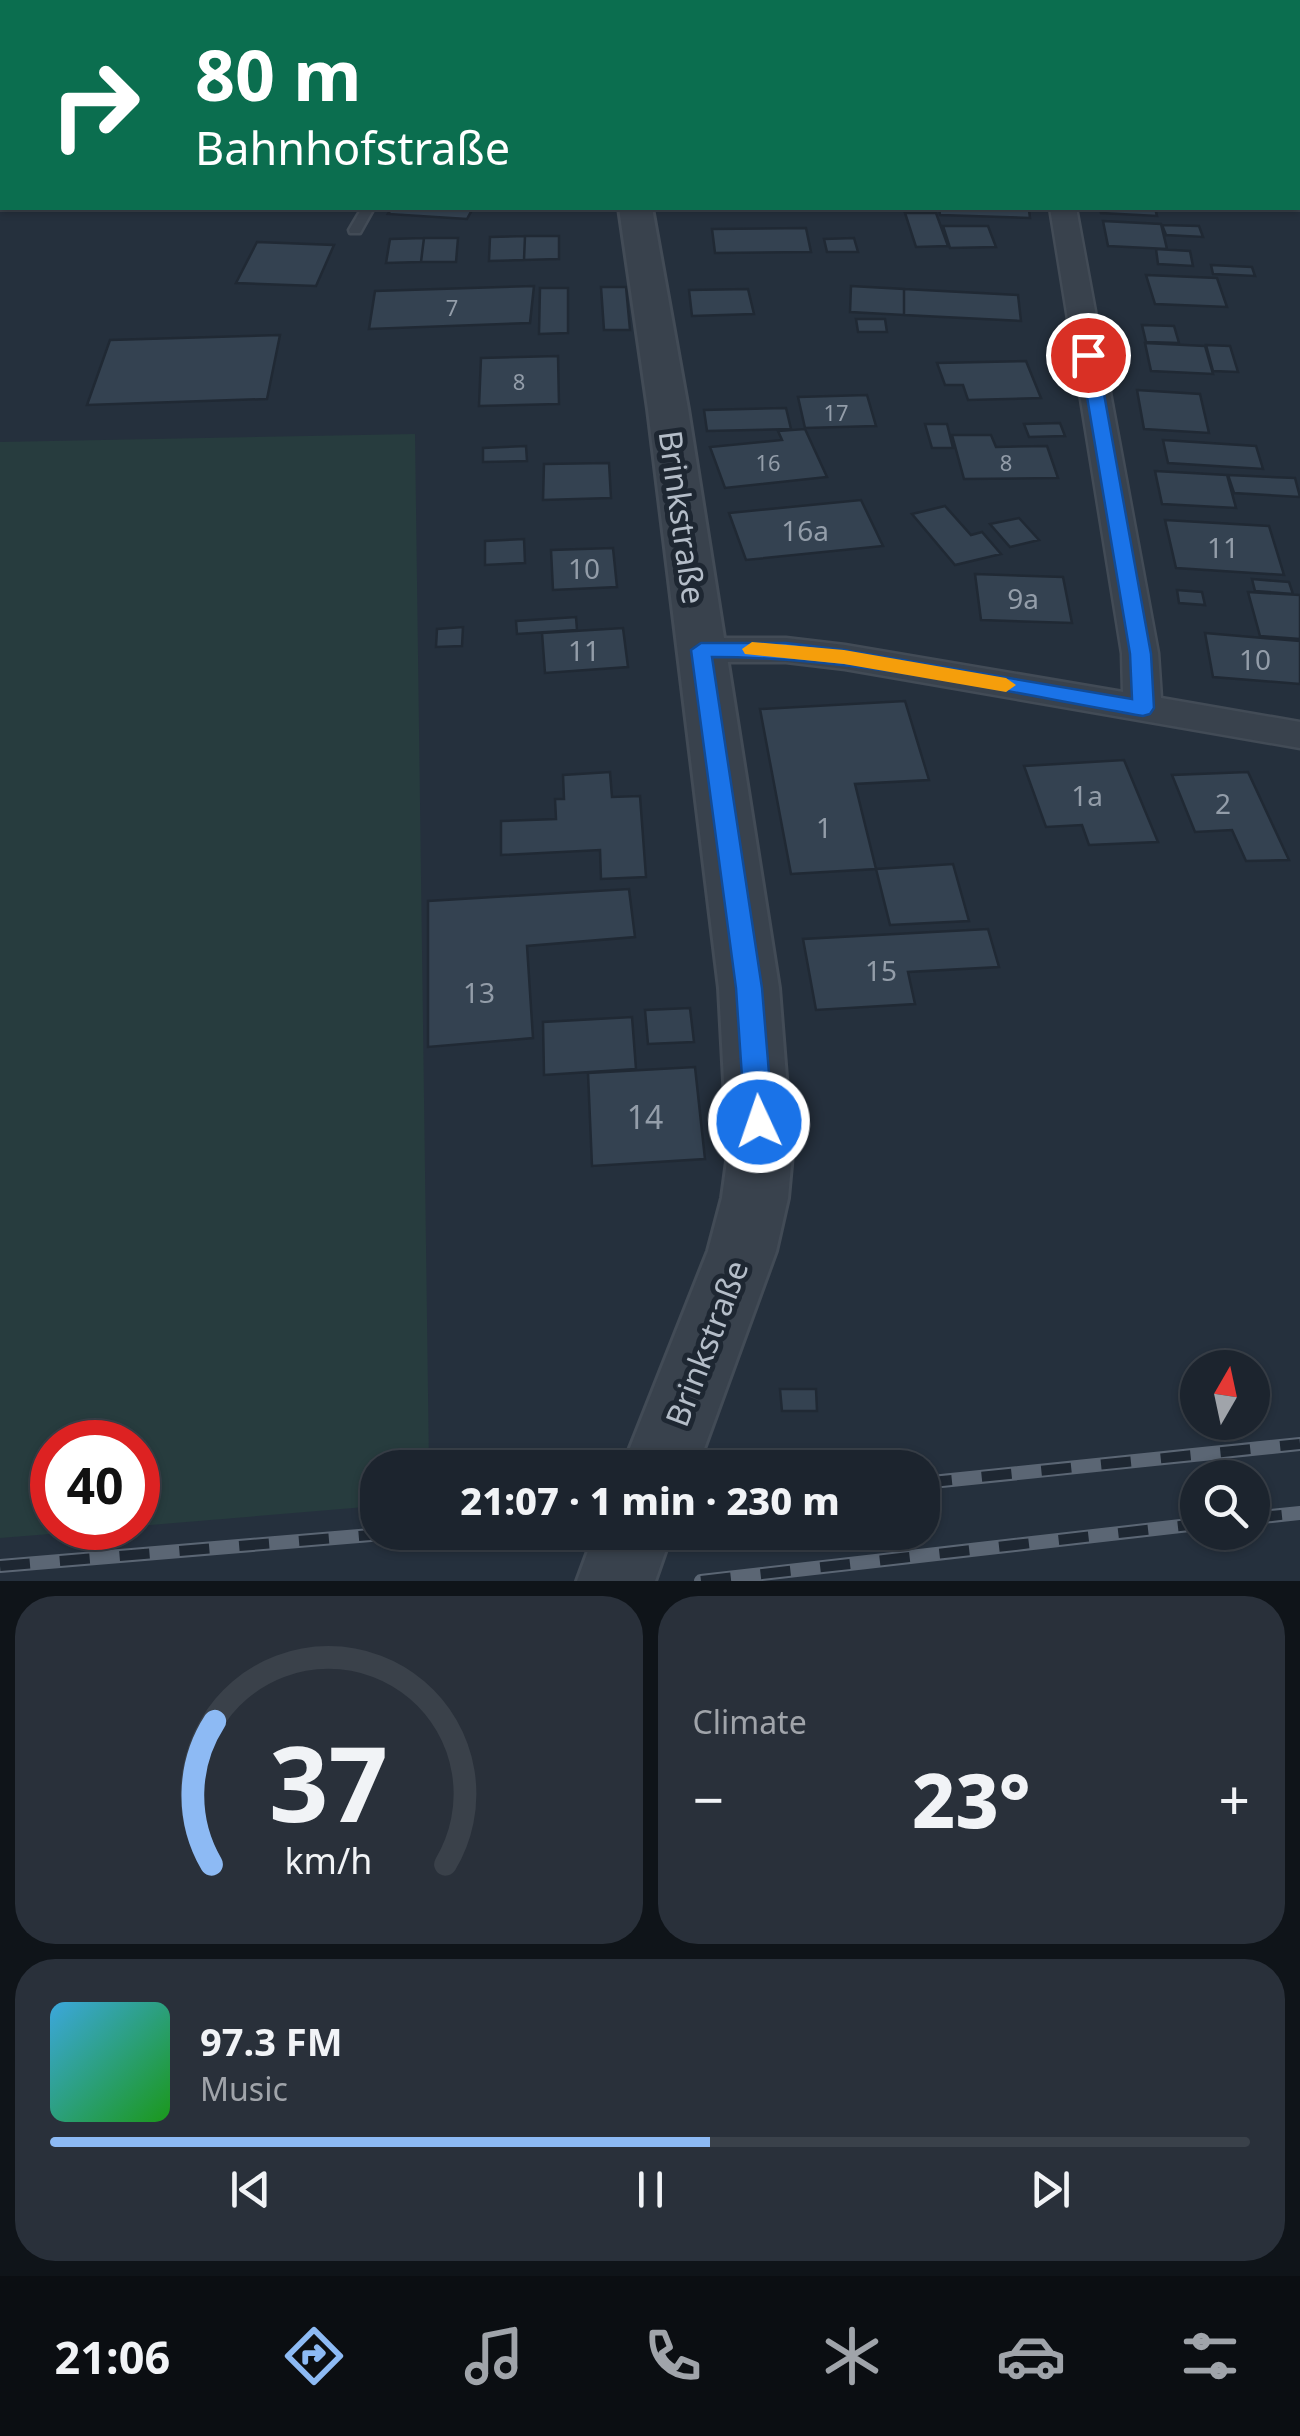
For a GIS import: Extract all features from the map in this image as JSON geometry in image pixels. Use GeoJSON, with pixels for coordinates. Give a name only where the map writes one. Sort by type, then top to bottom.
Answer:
{"type":"FeatureCollection","features":[{"type":"Feature","properties":{"kind":"street","name":"Brinkstraße"},"geometry":{"type":"LineString","coordinates":[[635,210],[668,409],[749,988],[760,1154],[755,1198],[742,1251],[666,1450]]}},
{"type":"Feature","properties":{"kind":"street"},"geometry":{"type":"LineString","coordinates":[[1063,210],[1140,654],[1143,708]]}},
{"type":"Feature","properties":{"kind":"street"},"geometry":{"type":"LineString","coordinates":[[701,650],[786,650],[844,657],[1300,735]]}},
{"type":"Feature","properties":{"kind":"street"},"geometry":{"type":"LineString","coordinates":[[616,1581],[627,1550]]}},
{"type":"Feature","properties":{"kind":"lane"},"geometry":{"type":"LineString","coordinates":[[355,230],[367,210]]}},
{"type":"Feature","properties":{"kind":"green space"},"geometry":{"type":"Polygon","coordinates":[[[415,434],[429,1450],[360,1450],[360,1507],[160,1524],[160,1420],[30,1420],[30,1536],[0,1538],[0,442],[415,434]]]}},
{"type":"Feature","properties":{"kind":"building"},"geometry":{"type":"Polygon","coordinates":[[[391,210],[472,210],[467,219],[388,214],[391,210]]]}},
{"type":"Feature","properties":{"kind":"building"},"geometry":{"type":"Polygon","coordinates":[[[939,210],[1029,210],[1030,218],[940,215],[939,210]]]}},
{"type":"Feature","properties":{"kind":"building"},"geometry":{"type":"Polygon","coordinates":[[[1100,210],[1156,210],[1157,216],[1100,210]]]}},
{"type":"Feature","properties":{"kind":"building"},"geometry":{"type":"Polygon","coordinates":[[[905,213],[936,213],[948,246],[916,247],[905,213]]]}},
{"type":"Feature","properties":{"kind":"building"},"geometry":{"type":"Polygon","coordinates":[[[1103,221],[1161,224],[1167,249],[1108,246],[1103,221]]]}},
{"type":"Feature","properties":{"kind":"building"},"geometry":{"type":"Polygon","coordinates":[[[1162,225],[1199,226],[1203,237],[1166,235],[1162,225]]]}},
{"type":"Feature","properties":{"kind":"building"},"geometry":{"type":"Polygon","coordinates":[[[943,226],[988,226],[996,247],[950,248],[943,226]]]}},
{"type":"Feature","properties":{"kind":"building"},"geometry":{"type":"Polygon","coordinates":[[[806,228],[811,252],[715,253],[712,229],[806,228]]]}},
{"type":"Feature","properties":{"kind":"building"},"geometry":{"type":"Polygon","coordinates":[[[525,236],[524,260],[489,261],[490,237],[525,236]]]}},
{"type":"Feature","properties":{"kind":"building"},"geometry":{"type":"Polygon","coordinates":[[[525,236],[559,236],[559,259],[524,260],[525,236]]]}},
{"type":"Feature","properties":{"kind":"building"},"geometry":{"type":"Polygon","coordinates":[[[424,238],[421,262],[386,263],[390,239],[424,238]]]}},
{"type":"Feature","properties":{"kind":"building"},"geometry":{"type":"Polygon","coordinates":[[[424,238],[458,238],[456,262],[421,262],[424,238]]]}},
{"type":"Feature","properties":{"kind":"building"},"geometry":{"type":"Polygon","coordinates":[[[854,238],[858,252],[827,252],[824,239],[854,238]]]}},
{"type":"Feature","properties":{"kind":"building"},"geometry":{"type":"Polygon","coordinates":[[[257,242],[334,245],[316,286],[236,283],[257,242]]]}},
{"type":"Feature","properties":{"kind":"building"},"geometry":{"type":"Polygon","coordinates":[[[1156,249],[1190,251],[1193,266],[1158,264],[1156,249]]]}},
{"type":"Feature","properties":{"kind":"building"},"geometry":{"type":"Polygon","coordinates":[[[1211,265],[1252,267],[1255,276],[1213,274],[1211,265]]]}},
{"type":"Feature","properties":{"kind":"building"},"geometry":{"type":"Polygon","coordinates":[[[1146,275],[1217,278],[1227,307],[1155,304],[1146,275]]]}},
{"type":"Feature","properties":{"kind":"building"},"geometry":{"type":"Polygon","coordinates":[[[534,286],[530,323],[369,329],[375,291],[534,286]]]}},
{"type":"Feature","properties":{"kind":"building"},"geometry":{"type":"Polygon","coordinates":[[[851,286],[904,289],[904,315],[850,312],[851,286]]]}},
{"type":"Feature","properties":{"kind":"building"},"geometry":{"type":"Polygon","coordinates":[[[601,287],[626,287],[630,330],[604,330],[601,287]]]}},
{"type":"Feature","properties":{"kind":"building"},"geometry":{"type":"Polygon","coordinates":[[[540,288],[568,288],[568,333],[539,334],[540,288]]]}},
{"type":"Feature","properties":{"kind":"building"},"geometry":{"type":"Polygon","coordinates":[[[748,289],[754,314],[692,316],[689,290],[748,289]]]}},
{"type":"Feature","properties":{"kind":"building"},"geometry":{"type":"Polygon","coordinates":[[[904,289],[1018,295],[1021,321],[904,315],[904,289]]]}},
{"type":"Feature","properties":{"kind":"building"},"geometry":{"type":"Polygon","coordinates":[[[856,319],[885,319],[887,332],[858,332],[856,319]]]}},
{"type":"Feature","properties":{"kind":"building"},"geometry":{"type":"Polygon","coordinates":[[[1142,325],[1174,326],[1179,343],[1146,342],[1142,325]]]}},
{"type":"Feature","properties":{"kind":"building"},"geometry":{"type":"Polygon","coordinates":[[[280,335],[267,399],[87,405],[110,340],[280,335]]]}},
{"type":"Feature","properties":{"kind":"building"},"geometry":{"type":"Polygon","coordinates":[[[1145,343],[1205,346],[1213,374],[1151,371],[1145,343]]]}},
{"type":"Feature","properties":{"kind":"building"},"geometry":{"type":"Polygon","coordinates":[[[1206,345],[1230,346],[1238,372],[1213,371],[1206,345]]]}},
{"type":"Feature","properties":{"kind":"building"},"geometry":{"type":"Polygon","coordinates":[[[558,356],[559,404],[479,406],[481,358],[558,356]]]}},
{"type":"Feature","properties":{"kind":"building"},"geometry":{"type":"Polygon","coordinates":[[[1026,361],[1041,398],[968,400],[963,385],[945,385],[937,363],[1026,361]]]}},
{"type":"Feature","properties":{"kind":"building"},"geometry":{"type":"Polygon","coordinates":[[[1137,390],[1200,394],[1209,433],[1144,429],[1137,390]]]}},
{"type":"Feature","properties":{"kind":"building"},"geometry":{"type":"Polygon","coordinates":[[[867,395],[876,426],[805,428],[798,397],[867,395]]]}},
{"type":"Feature","properties":{"kind":"building"},"geometry":{"type":"Polygon","coordinates":[[[786,408],[791,429],[707,431],[704,410],[786,408]]]}},
{"type":"Feature","properties":{"kind":"building"},"geometry":{"type":"Polygon","coordinates":[[[1060,423],[1065,436],[1029,437],[1024,424],[1060,423]]]}},
{"type":"Feature","properties":{"kind":"building"},"geometry":{"type":"Polygon","coordinates":[[[925,424],[947,424],[953,448],[932,448],[925,424]]]}},
{"type":"Feature","properties":{"kind":"building"},"geometry":{"type":"Polygon","coordinates":[[[805,429],[827,477],[725,488],[710,447],[782,440],[778,431],[805,429]]]}},
{"type":"Feature","properties":{"kind":"building"},"geometry":{"type":"Polygon","coordinates":[[[952,435],[991,435],[996,447],[1047,446],[1058,478],[964,479],[952,435]]]}},
{"type":"Feature","properties":{"kind":"building"},"geometry":{"type":"Polygon","coordinates":[[[1163,440],[1256,446],[1263,469],[1168,463],[1163,440]]]}},
{"type":"Feature","properties":{"kind":"building"},"geometry":{"type":"Polygon","coordinates":[[[526,446],[527,461],[483,462],[483,448],[526,446]]]}},
{"type":"Feature","properties":{"kind":"building"},"geometry":{"type":"Polygon","coordinates":[[[609,463],[611,498],[543,500],[544,464],[609,463]]]}},
{"type":"Feature","properties":{"kind":"building"},"geometry":{"type":"Polygon","coordinates":[[[1155,471],[1227,475],[1236,508],[1162,504],[1155,471]]]}},
{"type":"Feature","properties":{"kind":"building"},"geometry":{"type":"Polygon","coordinates":[[[1228,475],[1295,478],[1300,497],[1234,493],[1228,475]]]}},
{"type":"Feature","properties":{"kind":"building"},"geometry":{"type":"Polygon","coordinates":[[[861,500],[883,546],[746,560],[729,513],[861,500]]]}},
{"type":"Feature","properties":{"kind":"building"},"geometry":{"type":"Polygon","coordinates":[[[945,506],[971,535],[982,532],[1001,554],[955,565],[912,514],[945,506]]]}},
{"type":"Feature","properties":{"kind":"building"},"geometry":{"type":"Polygon","coordinates":[[[1019,518],[1039,540],[1010,547],[990,524],[1019,518]]]}},
{"type":"Feature","properties":{"kind":"building"},"geometry":{"type":"Polygon","coordinates":[[[1165,520],[1269,526],[1284,575],[1176,568],[1165,520]]]}},
{"type":"Feature","properties":{"kind":"building"},"geometry":{"type":"Polygon","coordinates":[[[524,539],[525,563],[485,565],[485,541],[524,539]]]}},
{"type":"Feature","properties":{"kind":"building"},"geometry":{"type":"Polygon","coordinates":[[[613,548],[617,587],[553,590],[551,550],[613,548]]]}},
{"type":"Feature","properties":{"kind":"building"},"geometry":{"type":"Polygon","coordinates":[[[975,574],[1063,577],[1072,623],[981,620],[975,574]]]}},
{"type":"Feature","properties":{"kind":"building"},"geometry":{"type":"Polygon","coordinates":[[[1252,579],[1289,582],[1293,594],[1255,591],[1252,579]]]}},
{"type":"Feature","properties":{"kind":"building"},"geometry":{"type":"Polygon","coordinates":[[[1177,590],[1202,592],[1205,605],[1179,603],[1177,590]]]}},
{"type":"Feature","properties":{"kind":"building"},"geometry":{"type":"Polygon","coordinates":[[[1248,592],[1300,595],[1300,639],[1260,636],[1248,592]]]}},
{"type":"Feature","properties":{"kind":"building"},"geometry":{"type":"Polygon","coordinates":[[[576,617],[577,630],[517,634],[516,621],[576,617]]]}},
{"type":"Feature","properties":{"kind":"building"},"geometry":{"type":"Polygon","coordinates":[[[463,627],[462,646],[436,647],[437,629],[463,627]]]}},
{"type":"Feature","properties":{"kind":"building"},"geometry":{"type":"Polygon","coordinates":[[[623,628],[628,667],[545,673],[542,633],[623,628]]]}},
{"type":"Feature","properties":{"kind":"building"},"geometry":{"type":"Polygon","coordinates":[[[1205,633],[1300,641],[1300,684],[1213,677],[1205,633]]]}},
{"type":"Feature","properties":{"kind":"building"},"geometry":{"type":"Polygon","coordinates":[[[905,701],[929,780],[855,784],[876,869],[791,874],[760,709],[905,701]]]}},
{"type":"Feature","properties":{"kind":"building"},"geometry":{"type":"Polygon","coordinates":[[[1124,760],[1158,842],[1089,845],[1082,825],[1046,827],[1024,766],[1124,760]]]}},
{"type":"Feature","properties":{"kind":"building"},"geometry":{"type":"Polygon","coordinates":[[[610,772],[612,797],[640,796],[646,877],[601,879],[600,850],[501,855],[501,821],[556,819],[555,799],[564,799],[563,775],[610,772]]]}},
{"type":"Feature","properties":{"kind":"building"},"geometry":{"type":"Polygon","coordinates":[[[1248,772],[1289,860],[1246,861],[1232,830],[1195,832],[1172,775],[1248,772]]]}},
{"type":"Feature","properties":{"kind":"building"},"geometry":{"type":"Polygon","coordinates":[[[953,864],[969,921],[890,925],[876,869],[953,864]]]}},
{"type":"Feature","properties":{"kind":"building"},"geometry":{"type":"Polygon","coordinates":[[[629,889],[635,937],[527,946],[533,1038],[428,1047],[428,901],[629,889]]]}},
{"type":"Feature","properties":{"kind":"building"},"geometry":{"type":"Polygon","coordinates":[[[988,929],[999,967],[908,972],[915,1004],[816,1010],[803,939],[988,929]]]}},
{"type":"Feature","properties":{"kind":"building"},"geometry":{"type":"Polygon","coordinates":[[[690,1008],[694,1042],[648,1044],[645,1010],[690,1008]]]}},
{"type":"Feature","properties":{"kind":"building"},"geometry":{"type":"Polygon","coordinates":[[[632,1017],[636,1069],[544,1075],[543,1022],[632,1017]]]}},
{"type":"Feature","properties":{"kind":"building"},"geometry":{"type":"Polygon","coordinates":[[[695,1067],[705,1159],[592,1166],[588,1073],[695,1067]]]}},
{"type":"Feature","properties":{"kind":"building"},"geometry":{"type":"Polygon","coordinates":[[[780,1389],[816,1389],[817,1411],[782,1411],[780,1389]]]}},
{"type":"Feature","properties":{"kind":"railway"},"geometry":{"type":"LineString","coordinates":[[940,1481],[1300,1444]]}},
{"type":"Feature","properties":{"kind":"railway"},"geometry":{"type":"LineString","coordinates":[[1270,1516],[1300,1513]]}},
{"type":"Feature","properties":{"kind":"railway"},"geometry":{"type":"LineString","coordinates":[[701,1581],[1180,1526]]}},
{"type":"Feature","properties":{"kind":"railway"},"geometry":{"type":"LineString","coordinates":[[0,1566],[360,1536]]}},
{"type":"Feature","properties":{"kind":"slow traffic"},"geometry":{"type":"LineString","coordinates":[[752,649],[844,657],[1006,685]]}},
{"type":"Feature","properties":{"kind":"route"},"geometry":{"type":"LineString","coordinates":[[759,1122],[749,988],[701,650],[786,650],[844,657],[1143,708],[1140,654],[1088,355]]}}]}
